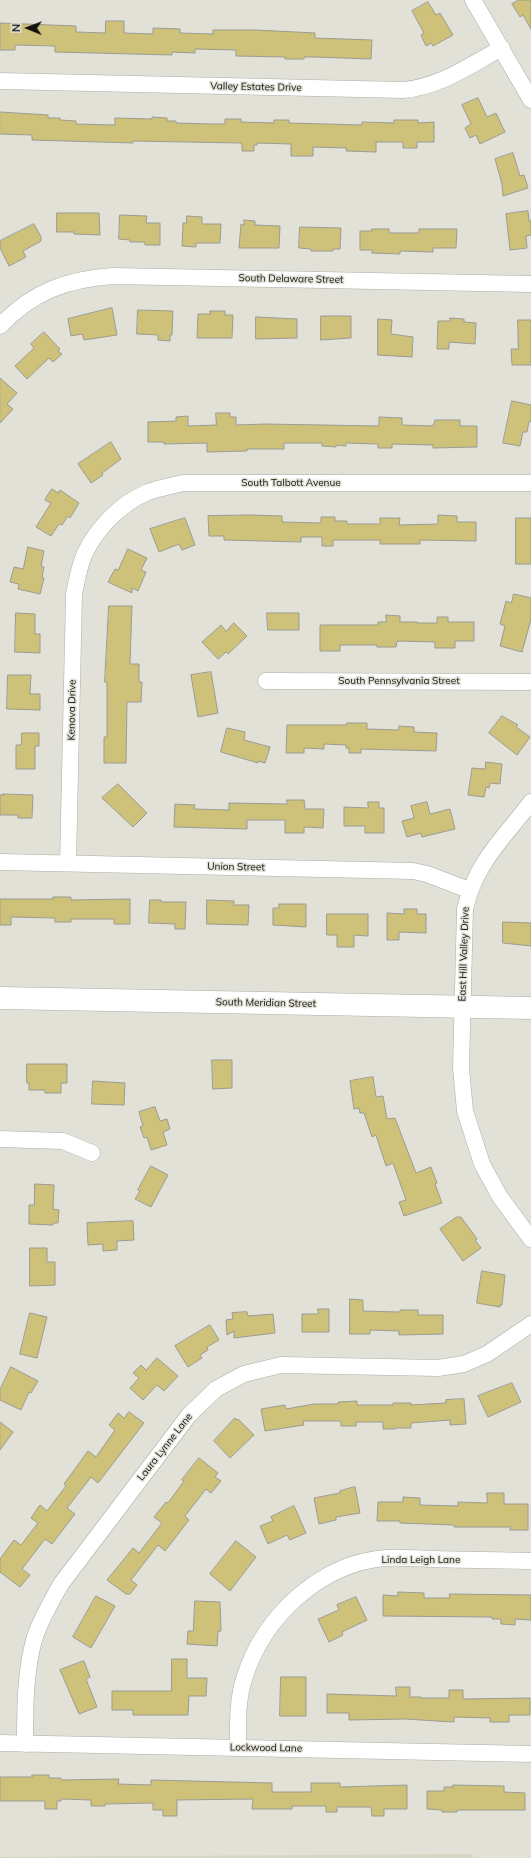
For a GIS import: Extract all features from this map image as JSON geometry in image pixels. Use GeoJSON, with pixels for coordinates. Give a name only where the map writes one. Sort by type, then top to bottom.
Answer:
{"type":"FeatureCollection","features":[{"type":"Feature","properties":{"kind":"main road","name":"South Meridian Street"},"geometry":{"type":"LineString","coordinates":[[0,998],[531,1008]]}},
{"type":"Feature","properties":{"kind":"street"},"geometry":{"type":"LineString","coordinates":[[473,0],[531,100]]}},
{"type":"Feature","properties":{"kind":"street","name":"Valley Estates Drive"},"geometry":{"type":"LineString","coordinates":[[0,81],[403,90],[424,87],[448,78],[502,48]]}},
{"type":"Feature","properties":{"kind":"street","name":"South Delaware Street"},"geometry":{"type":"LineString","coordinates":[[0,326],[15,310],[52,288],[88,278],[113,276],[531,284]]}},
{"type":"Feature","properties":{"kind":"street","name":"South Talbott Avenue"},"geometry":{"type":"LineString","coordinates":[[83,558],[102,526],[125,505],[147,492],[183,482],[531,483]]}},
{"type":"Feature","properties":{"kind":"street","name":"Kenova Drive"},"geometry":{"type":"LineString","coordinates":[[68,863],[74,594],[83,558]]}},
{"type":"Feature","properties":{"kind":"street","name":"South Pennsylvania Street"},"geometry":{"type":"LineString","coordinates":[[266,681],[531,682]]}},
{"type":"Feature","properties":{"kind":"street","name":"East Hill Valley Drive"},"geometry":{"type":"LineString","coordinates":[[530,805],[486,858],[469,890],[465,909],[461,1068],[465,1111],[482,1164],[500,1197],[531,1239]]}},
{"type":"Feature","properties":{"kind":"street","name":"Union Street"},"geometry":{"type":"LineString","coordinates":[[0,862],[413,872],[427,874],[469,890]]}},
{"type":"Feature","properties":{"kind":"street"},"geometry":{"type":"LineString","coordinates":[[0,1139],[63,1141],[92,1153]]}},
{"type":"Feature","properties":{"kind":"street","name":"Laura Lynne Lane"},"geometry":{"type":"LineString","coordinates":[[25,1744],[25,1694],[34,1640],[48,1606],[61,1584],[189,1415],[216,1389],[244,1374],[281,1365],[438,1368],[464,1364],[487,1354],[531,1324]]}},
{"type":"Feature","properties":{"kind":"street","name":"Linda Leigh Lane"},"geometry":{"type":"LineString","coordinates":[[238,1748],[239,1704],[244,1680],[252,1657],[271,1625],[291,1602],[311,1586],[337,1571],[385,1558],[531,1561]]}},
{"type":"Feature","properties":{"kind":"street","name":"Lockwood Lane"},"geometry":{"type":"LineString","coordinates":[[0,1743],[531,1754]]}},
{"type":"Feature","properties":{"kind":"shaded area"},"geometry":{"type":"Polygon","coordinates":[[[473,1854],[473,1858],[0,1858],[0,1857],[473,1854]]]}},
{"type":"Feature","properties":{"kind":"building"},"geometry":{"type":"Polygon","coordinates":[[[519,0],[531,0],[531,29],[523,15],[520,17],[512,4],[519,0]]]}},
{"type":"Feature","properties":{"kind":"building"},"geometry":{"type":"Polygon","coordinates":[[[428,2],[436,15],[440,13],[453,35],[433,46],[431,43],[426,46],[421,35],[424,33],[412,11],[428,2]]]}},
{"type":"Feature","properties":{"kind":"building"},"geometry":{"type":"Polygon","coordinates":[[[106,21],[124,21],[124,33],[153,34],[153,28],[180,29],[180,33],[213,34],[213,30],[256,30],[315,33],[315,38],[372,40],[371,59],[304,57],[304,59],[285,59],[285,57],[236,56],[236,50],[195,49],[195,53],[172,52],[172,55],[55,52],[55,46],[15,45],[15,50],[0,50],[0,23],[76,26],[76,32],[105,33],[106,21]]]}},
{"type":"Feature","properties":{"kind":"building"},"geometry":{"type":"Polygon","coordinates":[[[478,98],[487,117],[496,113],[505,132],[480,144],[476,135],[470,138],[465,128],[471,124],[462,105],[478,98]]]}},
{"type":"Feature","properties":{"kind":"building"},"geometry":{"type":"Polygon","coordinates":[[[0,112],[48,115],[48,118],[60,118],[60,120],[76,121],[76,124],[115,125],[115,118],[152,119],[152,117],[167,118],[167,121],[176,121],[176,123],[212,124],[225,124],[225,119],[241,119],[241,122],[274,123],[274,120],[289,120],[289,123],[362,125],[362,122],[394,123],[394,120],[418,120],[418,123],[434,122],[434,142],[417,142],[417,148],[403,148],[403,142],[376,142],[376,152],[346,151],[347,148],[313,147],[313,156],[291,156],[291,144],[257,143],[257,145],[254,145],[254,151],[242,151],[242,144],[240,143],[133,141],[133,143],[32,140],[32,135],[0,134],[0,112]]]}},
{"type":"Feature","properties":{"kind":"building"},"geometry":{"type":"Polygon","coordinates":[[[513,153],[520,176],[524,175],[528,188],[503,196],[502,184],[495,159],[513,153]]]}},
{"type":"Feature","properties":{"kind":"building"},"geometry":{"type":"Polygon","coordinates":[[[528,211],[529,221],[531,220],[531,235],[526,236],[527,248],[510,250],[506,214],[528,211]]]}},
{"type":"Feature","properties":{"kind":"building"},"geometry":{"type":"Polygon","coordinates":[[[57,213],[99,213],[100,235],[57,232],[57,213]]]}},
{"type":"Feature","properties":{"kind":"building"},"geometry":{"type":"Polygon","coordinates":[[[120,215],[147,216],[146,223],[160,223],[160,245],[145,245],[145,242],[130,242],[130,240],[119,239],[120,215]]]}},
{"type":"Feature","properties":{"kind":"building"},"geometry":{"type":"Polygon","coordinates":[[[187,216],[202,217],[202,224],[221,224],[220,243],[196,243],[196,247],[182,246],[183,223],[186,223],[187,216]]]}},
{"type":"Feature","properties":{"kind":"building"},"geometry":{"type":"Polygon","coordinates":[[[244,220],[255,221],[255,225],[280,226],[279,248],[239,248],[241,224],[244,225],[244,220]]]}},
{"type":"Feature","properties":{"kind":"building"},"geometry":{"type":"Polygon","coordinates":[[[34,224],[41,237],[41,241],[23,251],[26,257],[9,266],[0,248],[0,241],[34,224]]]}},
{"type":"Feature","properties":{"kind":"building"},"geometry":{"type":"Polygon","coordinates":[[[300,227],[341,228],[340,249],[333,249],[333,251],[311,251],[311,249],[299,248],[300,227]]]}},
{"type":"Feature","properties":{"kind":"building"},"geometry":{"type":"Polygon","coordinates":[[[372,229],[389,229],[389,233],[419,233],[419,229],[457,229],[456,248],[433,248],[433,252],[400,251],[400,254],[372,253],[372,250],[360,250],[360,231],[372,231],[372,229]]]}},
{"type":"Feature","properties":{"kind":"building"},"geometry":{"type":"Polygon","coordinates":[[[112,308],[117,335],[84,340],[82,334],[71,336],[68,319],[112,308]]]}},
{"type":"Feature","properties":{"kind":"building"},"geometry":{"type":"Polygon","coordinates":[[[138,310],[173,311],[172,335],[170,335],[170,341],[158,340],[158,335],[137,334],[138,310]]]}},
{"type":"Feature","properties":{"kind":"building"},"geometry":{"type":"Polygon","coordinates":[[[210,311],[225,311],[225,315],[233,315],[232,338],[197,338],[198,314],[210,314],[210,311]]]}},
{"type":"Feature","properties":{"kind":"building"},"geometry":{"type":"Polygon","coordinates":[[[321,316],[351,316],[351,338],[321,340],[321,316]]]}},
{"type":"Feature","properties":{"kind":"building"},"geometry":{"type":"Polygon","coordinates":[[[256,317],[297,319],[297,338],[256,339],[256,317]]]}},
{"type":"Feature","properties":{"kind":"building"},"geometry":{"type":"Polygon","coordinates":[[[450,318],[464,319],[464,322],[476,323],[475,344],[449,342],[449,349],[437,349],[438,321],[450,321],[450,318]]]}},
{"type":"Feature","properties":{"kind":"building"},"geometry":{"type":"Polygon","coordinates":[[[378,319],[392,320],[391,334],[413,337],[412,357],[378,355],[378,319]]]}},
{"type":"Feature","properties":{"kind":"building"},"geometry":{"type":"Polygon","coordinates":[[[518,320],[531,320],[531,365],[512,365],[511,349],[518,349],[518,320]]]}},
{"type":"Feature","properties":{"kind":"building"},"geometry":{"type":"Polygon","coordinates":[[[44,332],[60,349],[58,351],[62,354],[53,362],[49,358],[27,379],[15,366],[34,348],[31,344],[44,332]]]}},
{"type":"Feature","properties":{"kind":"building"},"geometry":{"type":"Polygon","coordinates":[[[0,378],[17,393],[7,404],[13,409],[0,423],[0,378]]]}},
{"type":"Feature","properties":{"kind":"building"},"geometry":{"type":"Polygon","coordinates":[[[512,401],[531,405],[531,422],[529,421],[527,432],[523,432],[520,446],[503,443],[512,401]]]}},
{"type":"Feature","properties":{"kind":"building"},"geometry":{"type":"Polygon","coordinates":[[[216,413],[230,413],[230,417],[236,417],[236,425],[265,424],[379,426],[379,417],[402,418],[402,425],[433,426],[435,420],[460,420],[460,426],[477,426],[477,447],[433,448],[433,445],[392,444],[392,448],[378,448],[378,444],[346,443],[346,446],[336,445],[336,447],[322,446],[322,443],[284,443],[284,449],[247,449],[247,451],[207,452],[207,443],[164,444],[164,442],[148,442],[148,422],[176,421],[176,417],[188,416],[188,426],[216,425],[216,413]]]}},
{"type":"Feature","properties":{"kind":"building"},"geometry":{"type":"Polygon","coordinates":[[[111,442],[121,459],[102,473],[103,475],[91,483],[78,464],[111,442]]]}},
{"type":"Feature","properties":{"kind":"building"},"geometry":{"type":"Polygon","coordinates":[[[52,489],[58,493],[60,490],[79,503],[70,518],[68,516],[62,525],[59,524],[51,536],[36,527],[51,503],[45,500],[52,489]]]}},
{"type":"Feature","properties":{"kind":"building"},"geometry":{"type":"Polygon","coordinates":[[[438,515],[457,516],[457,522],[476,522],[476,541],[420,540],[420,544],[380,544],[380,540],[333,540],[333,546],[322,546],[322,537],[301,537],[301,542],[224,540],[224,536],[209,536],[208,516],[282,516],[282,522],[321,523],[321,517],[335,517],[335,521],[347,521],[347,524],[380,524],[380,518],[400,518],[399,525],[438,524],[438,515]]]}},
{"type":"Feature","properties":{"kind":"building"},"geometry":{"type":"Polygon","coordinates":[[[185,518],[195,545],[182,550],[179,544],[159,552],[150,529],[185,518]]]}},
{"type":"Feature","properties":{"kind":"building"},"geometry":{"type":"Polygon","coordinates":[[[516,518],[531,518],[531,564],[516,564],[516,518]]]}},
{"type":"Feature","properties":{"kind":"building"},"geometry":{"type":"Polygon","coordinates":[[[28,547],[44,551],[41,566],[44,567],[42,577],[44,578],[40,594],[18,589],[19,584],[10,582],[14,567],[23,569],[28,547]]]}},
{"type":"Feature","properties":{"kind":"building"},"geometry":{"type":"Polygon","coordinates":[[[128,549],[147,558],[141,570],[146,572],[138,591],[132,588],[132,593],[108,582],[115,569],[118,570],[128,549]]]}},
{"type":"Feature","properties":{"kind":"building"},"geometry":{"type":"Polygon","coordinates":[[[514,594],[531,598],[531,619],[522,652],[500,646],[505,626],[500,624],[506,601],[511,603],[514,594]]]}},
{"type":"Feature","properties":{"kind":"building"},"geometry":{"type":"Polygon","coordinates":[[[109,606],[132,606],[130,664],[139,664],[139,682],[142,682],[141,702],[127,702],[126,763],[104,763],[104,737],[107,737],[107,682],[105,682],[109,606]]]}},
{"type":"Feature","properties":{"kind":"building"},"geometry":{"type":"Polygon","coordinates":[[[16,613],[35,614],[35,634],[40,634],[40,653],[15,652],[16,613]]]}},
{"type":"Feature","properties":{"kind":"building"},"geometry":{"type":"Polygon","coordinates":[[[267,613],[299,613],[299,630],[268,630],[267,613]]]}},
{"type":"Feature","properties":{"kind":"building"},"geometry":{"type":"Polygon","coordinates":[[[386,615],[400,616],[400,622],[437,623],[437,617],[448,617],[448,622],[474,622],[474,641],[455,641],[455,648],[435,648],[435,642],[397,641],[396,647],[377,647],[377,645],[340,645],[340,651],[320,651],[320,625],[378,625],[378,622],[386,622],[386,615]]]}},
{"type":"Feature","properties":{"kind":"building"},"geometry":{"type":"Polygon","coordinates":[[[234,623],[247,636],[228,654],[226,652],[218,659],[202,642],[221,625],[226,631],[234,623]]]}},
{"type":"Feature","properties":{"kind":"building"},"geometry":{"type":"Polygon","coordinates":[[[211,672],[218,713],[198,717],[191,675],[211,672]]]}},
{"type":"Feature","properties":{"kind":"building"},"geometry":{"type":"Polygon","coordinates":[[[8,675],[31,675],[30,694],[40,694],[40,710],[7,709],[8,675]]]}},
{"type":"Feature","properties":{"kind":"building"},"geometry":{"type":"Polygon","coordinates":[[[502,716],[518,725],[516,727],[530,737],[517,755],[489,733],[502,716]]]}},
{"type":"Feature","properties":{"kind":"building"},"geometry":{"type":"Polygon","coordinates":[[[347,723],[367,723],[367,729],[399,730],[399,726],[414,727],[414,732],[437,733],[436,751],[361,749],[361,753],[349,753],[349,748],[346,748],[346,745],[324,744],[324,749],[304,748],[304,753],[286,753],[287,725],[346,725],[347,723]]]}},
{"type":"Feature","properties":{"kind":"building"},"geometry":{"type":"Polygon","coordinates":[[[227,728],[245,732],[244,740],[270,747],[265,763],[258,761],[258,763],[221,752],[227,728]]]}},
{"type":"Feature","properties":{"kind":"building"},"geometry":{"type":"Polygon","coordinates":[[[22,733],[39,733],[39,746],[35,746],[35,769],[16,769],[16,745],[21,745],[22,733]]]}},
{"type":"Feature","properties":{"kind":"building"},"geometry":{"type":"Polygon","coordinates":[[[486,762],[502,764],[500,784],[490,783],[489,788],[486,787],[484,797],[468,795],[472,768],[485,769],[486,762]]]}},
{"type":"Feature","properties":{"kind":"building"},"geometry":{"type":"Polygon","coordinates":[[[118,784],[147,813],[133,827],[102,798],[118,784]]]}},
{"type":"Feature","properties":{"kind":"building"},"geometry":{"type":"Polygon","coordinates":[[[0,795],[33,795],[32,818],[18,818],[18,815],[0,815],[0,795]]]}},
{"type":"Feature","properties":{"kind":"building"},"geometry":{"type":"Polygon","coordinates":[[[287,800],[304,800],[305,809],[324,809],[323,828],[304,827],[304,833],[285,833],[285,820],[247,820],[247,829],[174,827],[175,804],[195,805],[194,809],[229,810],[229,803],[287,804],[287,800]]]}},
{"type":"Feature","properties":{"kind":"building"},"geometry":{"type":"Polygon","coordinates":[[[368,802],[379,802],[379,808],[384,808],[384,833],[365,833],[365,826],[344,826],[344,807],[368,808],[368,802]]]}},
{"type":"Feature","properties":{"kind":"building"},"geometry":{"type":"Polygon","coordinates":[[[427,802],[430,814],[450,809],[455,829],[422,837],[421,833],[407,837],[402,821],[414,818],[411,806],[427,802]]]}},
{"type":"Feature","properties":{"kind":"building"},"geometry":{"type":"Polygon","coordinates":[[[53,897],[71,897],[71,900],[130,899],[130,924],[114,924],[114,919],[71,919],[71,922],[55,922],[55,918],[11,917],[11,925],[0,925],[0,899],[53,899],[53,897]]]}},
{"type":"Feature","properties":{"kind":"building"},"geometry":{"type":"Polygon","coordinates":[[[150,900],[161,900],[161,902],[186,902],[185,929],[175,929],[175,924],[149,923],[150,900]]]}},
{"type":"Feature","properties":{"kind":"building"},"geometry":{"type":"Polygon","coordinates":[[[207,900],[234,901],[234,905],[249,905],[248,925],[207,924],[207,900]]]}},
{"type":"Feature","properties":{"kind":"building"},"geometry":{"type":"Polygon","coordinates":[[[279,904],[306,904],[306,927],[273,925],[273,908],[279,908],[279,904]]]}},
{"type":"Feature","properties":{"kind":"building"},"geometry":{"type":"Polygon","coordinates":[[[404,909],[417,909],[417,914],[426,914],[426,933],[399,932],[399,940],[387,940],[387,913],[404,914],[404,909]]]}},
{"type":"Feature","properties":{"kind":"building"},"geometry":{"type":"Polygon","coordinates":[[[327,914],[368,914],[368,936],[354,935],[354,947],[337,947],[337,935],[327,935],[327,914]]]}},
{"type":"Feature","properties":{"kind":"building"},"geometry":{"type":"Polygon","coordinates":[[[503,922],[531,923],[531,946],[503,943],[503,922]]]}},
{"type":"Feature","properties":{"kind":"building"},"geometry":{"type":"Polygon","coordinates":[[[212,1060],[232,1060],[232,1088],[213,1089],[212,1060]]]}},
{"type":"Feature","properties":{"kind":"building"},"geometry":{"type":"Polygon","coordinates":[[[27,1064],[67,1064],[67,1083],[61,1083],[61,1093],[45,1093],[45,1090],[29,1090],[29,1083],[27,1083],[27,1064]]]}},
{"type":"Feature","properties":{"kind":"building"},"geometry":{"type":"Polygon","coordinates":[[[373,1077],[376,1097],[383,1096],[387,1119],[395,1118],[416,1173],[431,1167],[442,1203],[404,1216],[399,1202],[406,1200],[393,1163],[386,1166],[376,1135],[372,1137],[364,1113],[360,1113],[359,1108],[354,1109],[350,1081],[373,1077]]]}},
{"type":"Feature","properties":{"kind":"building"},"geometry":{"type":"Polygon","coordinates":[[[93,1081],[125,1083],[124,1105],[92,1104],[93,1081]]]}},
{"type":"Feature","properties":{"kind":"building"},"geometry":{"type":"Polygon","coordinates":[[[155,1107],[160,1121],[167,1119],[170,1129],[163,1132],[167,1145],[151,1150],[147,1137],[144,1138],[140,1127],[143,1126],[139,1112],[155,1107]]]}},
{"type":"Feature","properties":{"kind":"building"},"geometry":{"type":"Polygon","coordinates":[[[151,1166],[168,1175],[151,1207],[135,1199],[140,1191],[138,1190],[151,1166]]]}},
{"type":"Feature","properties":{"kind":"building"},"geometry":{"type":"Polygon","coordinates":[[[35,1184],[54,1185],[53,1209],[59,1210],[58,1223],[53,1223],[53,1225],[29,1224],[29,1205],[34,1205],[35,1184]]]}},
{"type":"Feature","properties":{"kind":"building"},"geometry":{"type":"Polygon","coordinates":[[[457,1217],[461,1217],[477,1239],[475,1240],[481,1248],[463,1261],[440,1229],[457,1217]]]}},
{"type":"Feature","properties":{"kind":"building"},"geometry":{"type":"Polygon","coordinates":[[[133,1221],[134,1240],[117,1241],[117,1250],[103,1251],[103,1244],[88,1245],[87,1223],[133,1221]]]}},
{"type":"Feature","properties":{"kind":"building"},"geometry":{"type":"Polygon","coordinates":[[[30,1248],[47,1248],[47,1262],[55,1262],[55,1285],[30,1286],[30,1248]]]}},
{"type":"Feature","properties":{"kind":"building"},"geometry":{"type":"Polygon","coordinates":[[[482,1271],[505,1275],[502,1305],[500,1305],[500,1307],[477,1303],[482,1271]]]}},
{"type":"Feature","properties":{"kind":"building"},"geometry":{"type":"Polygon","coordinates":[[[350,1299],[363,1300],[363,1311],[400,1312],[400,1310],[418,1310],[418,1315],[443,1315],[443,1334],[399,1335],[399,1331],[370,1330],[370,1334],[350,1334],[350,1299]]]}},
{"type":"Feature","properties":{"kind":"building"},"geometry":{"type":"Polygon","coordinates":[[[318,1309],[329,1309],[329,1332],[302,1332],[302,1314],[318,1314],[318,1309]]]}},
{"type":"Feature","properties":{"kind":"building"},"geometry":{"type":"Polygon","coordinates":[[[247,1312],[248,1316],[273,1314],[275,1333],[234,1338],[234,1331],[227,1335],[226,1320],[233,1319],[232,1313],[247,1312]]]}},
{"type":"Feature","properties":{"kind":"building"},"geometry":{"type":"Polygon","coordinates":[[[30,1313],[47,1317],[37,1358],[20,1354],[30,1313]]]}},
{"type":"Feature","properties":{"kind":"building"},"geometry":{"type":"Polygon","coordinates":[[[210,1325],[219,1340],[207,1347],[208,1350],[200,1355],[202,1358],[188,1367],[175,1346],[210,1325]]]}},
{"type":"Feature","properties":{"kind":"building"},"geometry":{"type":"Polygon","coordinates":[[[157,1358],[178,1376],[164,1391],[157,1385],[143,1400],[130,1388],[139,1378],[133,1373],[141,1365],[146,1370],[157,1358]]]}},
{"type":"Feature","properties":{"kind":"building"},"geometry":{"type":"Polygon","coordinates":[[[11,1367],[38,1381],[31,1393],[29,1392],[21,1410],[0,1400],[0,1390],[11,1367]]]}},
{"type":"Feature","properties":{"kind":"building"},"geometry":{"type":"Polygon","coordinates":[[[512,1383],[521,1402],[488,1417],[478,1396],[512,1383]]]}},
{"type":"Feature","properties":{"kind":"building"},"geometry":{"type":"Polygon","coordinates":[[[464,1399],[466,1424],[450,1425],[450,1420],[411,1423],[411,1428],[395,1429],[383,1429],[383,1422],[356,1422],[356,1426],[341,1426],[341,1421],[303,1421],[304,1425],[265,1431],[261,1409],[285,1405],[286,1409],[314,1404],[338,1404],[338,1402],[357,1401],[357,1405],[393,1405],[393,1403],[411,1403],[411,1405],[446,1403],[446,1400],[464,1399]]]}},
{"type":"Feature","properties":{"kind":"building"},"geometry":{"type":"Polygon","coordinates":[[[129,1412],[144,1423],[98,1483],[91,1477],[67,1508],[75,1514],[52,1544],[45,1539],[22,1569],[30,1575],[20,1587],[0,1572],[0,1559],[14,1540],[21,1545],[38,1523],[31,1518],[40,1505],[47,1511],[66,1486],[64,1484],[88,1451],[96,1457],[115,1430],[109,1425],[118,1413],[124,1418],[129,1412]]]}},
{"type":"Feature","properties":{"kind":"building"},"geometry":{"type":"Polygon","coordinates":[[[235,1418],[237,1420],[238,1419],[254,1435],[230,1458],[214,1441],[235,1418]]]}},
{"type":"Feature","properties":{"kind":"building"},"geometry":{"type":"Polygon","coordinates":[[[0,1422],[13,1432],[0,1450],[0,1422]]]}},
{"type":"Feature","properties":{"kind":"building"},"geometry":{"type":"Polygon","coordinates":[[[199,1458],[218,1473],[215,1477],[221,1481],[211,1493],[206,1489],[185,1516],[189,1520],[165,1551],[158,1545],[131,1580],[137,1585],[130,1594],[126,1594],[107,1580],[133,1548],[139,1553],[162,1523],[154,1517],[166,1502],[168,1503],[184,1481],[182,1480],[199,1458]]]}},
{"type":"Feature","properties":{"kind":"building"},"geometry":{"type":"Polygon","coordinates":[[[355,1487],[360,1513],[336,1517],[336,1520],[319,1524],[314,1498],[340,1493],[340,1491],[355,1487]]]}},
{"type":"Feature","properties":{"kind":"building"},"geometry":{"type":"Polygon","coordinates":[[[487,1493],[504,1493],[504,1504],[528,1504],[528,1530],[510,1530],[510,1527],[454,1527],[454,1525],[377,1521],[378,1502],[403,1502],[403,1497],[420,1498],[420,1505],[458,1506],[458,1502],[487,1503],[487,1493]]]}},
{"type":"Feature","properties":{"kind":"building"},"geometry":{"type":"Polygon","coordinates":[[[294,1506],[306,1533],[290,1540],[287,1535],[268,1544],[260,1526],[273,1521],[271,1517],[294,1506]]]}},
{"type":"Feature","properties":{"kind":"building"},"geometry":{"type":"Polygon","coordinates":[[[236,1541],[256,1557],[230,1591],[210,1574],[236,1541]]]}},
{"type":"Feature","properties":{"kind":"building"},"geometry":{"type":"Polygon","coordinates":[[[398,1592],[424,1593],[424,1598],[450,1598],[449,1594],[531,1595],[531,1620],[515,1619],[515,1625],[501,1624],[501,1619],[492,1619],[492,1617],[383,1616],[383,1595],[398,1596],[398,1592]]]}},
{"type":"Feature","properties":{"kind":"building"},"geometry":{"type":"Polygon","coordinates":[[[96,1596],[115,1606],[91,1648],[73,1637],[96,1596]]]}},
{"type":"Feature","properties":{"kind":"building"},"geometry":{"type":"Polygon","coordinates":[[[356,1597],[367,1620],[342,1632],[343,1635],[329,1642],[318,1619],[339,1610],[337,1605],[356,1597]]]}},
{"type":"Feature","properties":{"kind":"building"},"geometry":{"type":"Polygon","coordinates":[[[195,1601],[220,1602],[221,1631],[218,1631],[217,1646],[187,1644],[188,1631],[193,1631],[195,1601]]]}},
{"type":"Feature","properties":{"kind":"building"},"geometry":{"type":"Polygon","coordinates":[[[172,1659],[187,1659],[187,1678],[207,1678],[206,1696],[189,1696],[188,1715],[133,1715],[133,1710],[112,1710],[112,1691],[171,1691],[172,1659]]]}},
{"type":"Feature","properties":{"kind":"building"},"geometry":{"type":"Polygon","coordinates":[[[84,1661],[90,1677],[86,1679],[97,1707],[79,1714],[60,1670],[84,1661]]]}},
{"type":"Feature","properties":{"kind":"building"},"geometry":{"type":"Polygon","coordinates":[[[281,1677],[306,1677],[306,1716],[280,1716],[281,1677]]]}},
{"type":"Feature","properties":{"kind":"building"},"geometry":{"type":"Polygon","coordinates":[[[396,1687],[410,1687],[410,1697],[421,1698],[449,1698],[449,1690],[463,1690],[463,1699],[530,1698],[530,1715],[509,1715],[509,1722],[490,1722],[490,1718],[454,1717],[454,1722],[405,1719],[349,1720],[349,1713],[327,1713],[327,1694],[396,1696],[396,1687]]]}},
{"type":"Feature","properties":{"kind":"building"},"geometry":{"type":"Polygon","coordinates":[[[32,1775],[49,1775],[49,1778],[61,1778],[61,1780],[119,1779],[118,1784],[151,1785],[151,1780],[272,1783],[272,1792],[311,1792],[311,1783],[340,1783],[340,1787],[407,1785],[407,1809],[384,1809],[384,1816],[372,1816],[371,1807],[337,1807],[337,1812],[326,1812],[326,1806],[292,1806],[292,1809],[252,1809],[253,1799],[177,1800],[177,1816],[163,1816],[163,1810],[153,1810],[153,1803],[105,1804],[105,1806],[91,1806],[91,1800],[61,1799],[61,1801],[57,1801],[57,1809],[45,1809],[45,1801],[0,1801],[0,1777],[32,1777],[32,1775]]]}},
{"type":"Feature","properties":{"kind":"building"},"geometry":{"type":"Polygon","coordinates":[[[453,1785],[504,1786],[504,1792],[525,1793],[525,1810],[457,1810],[457,1812],[442,1812],[442,1810],[427,1809],[427,1791],[444,1791],[444,1787],[453,1787],[453,1785]]]}}]}
